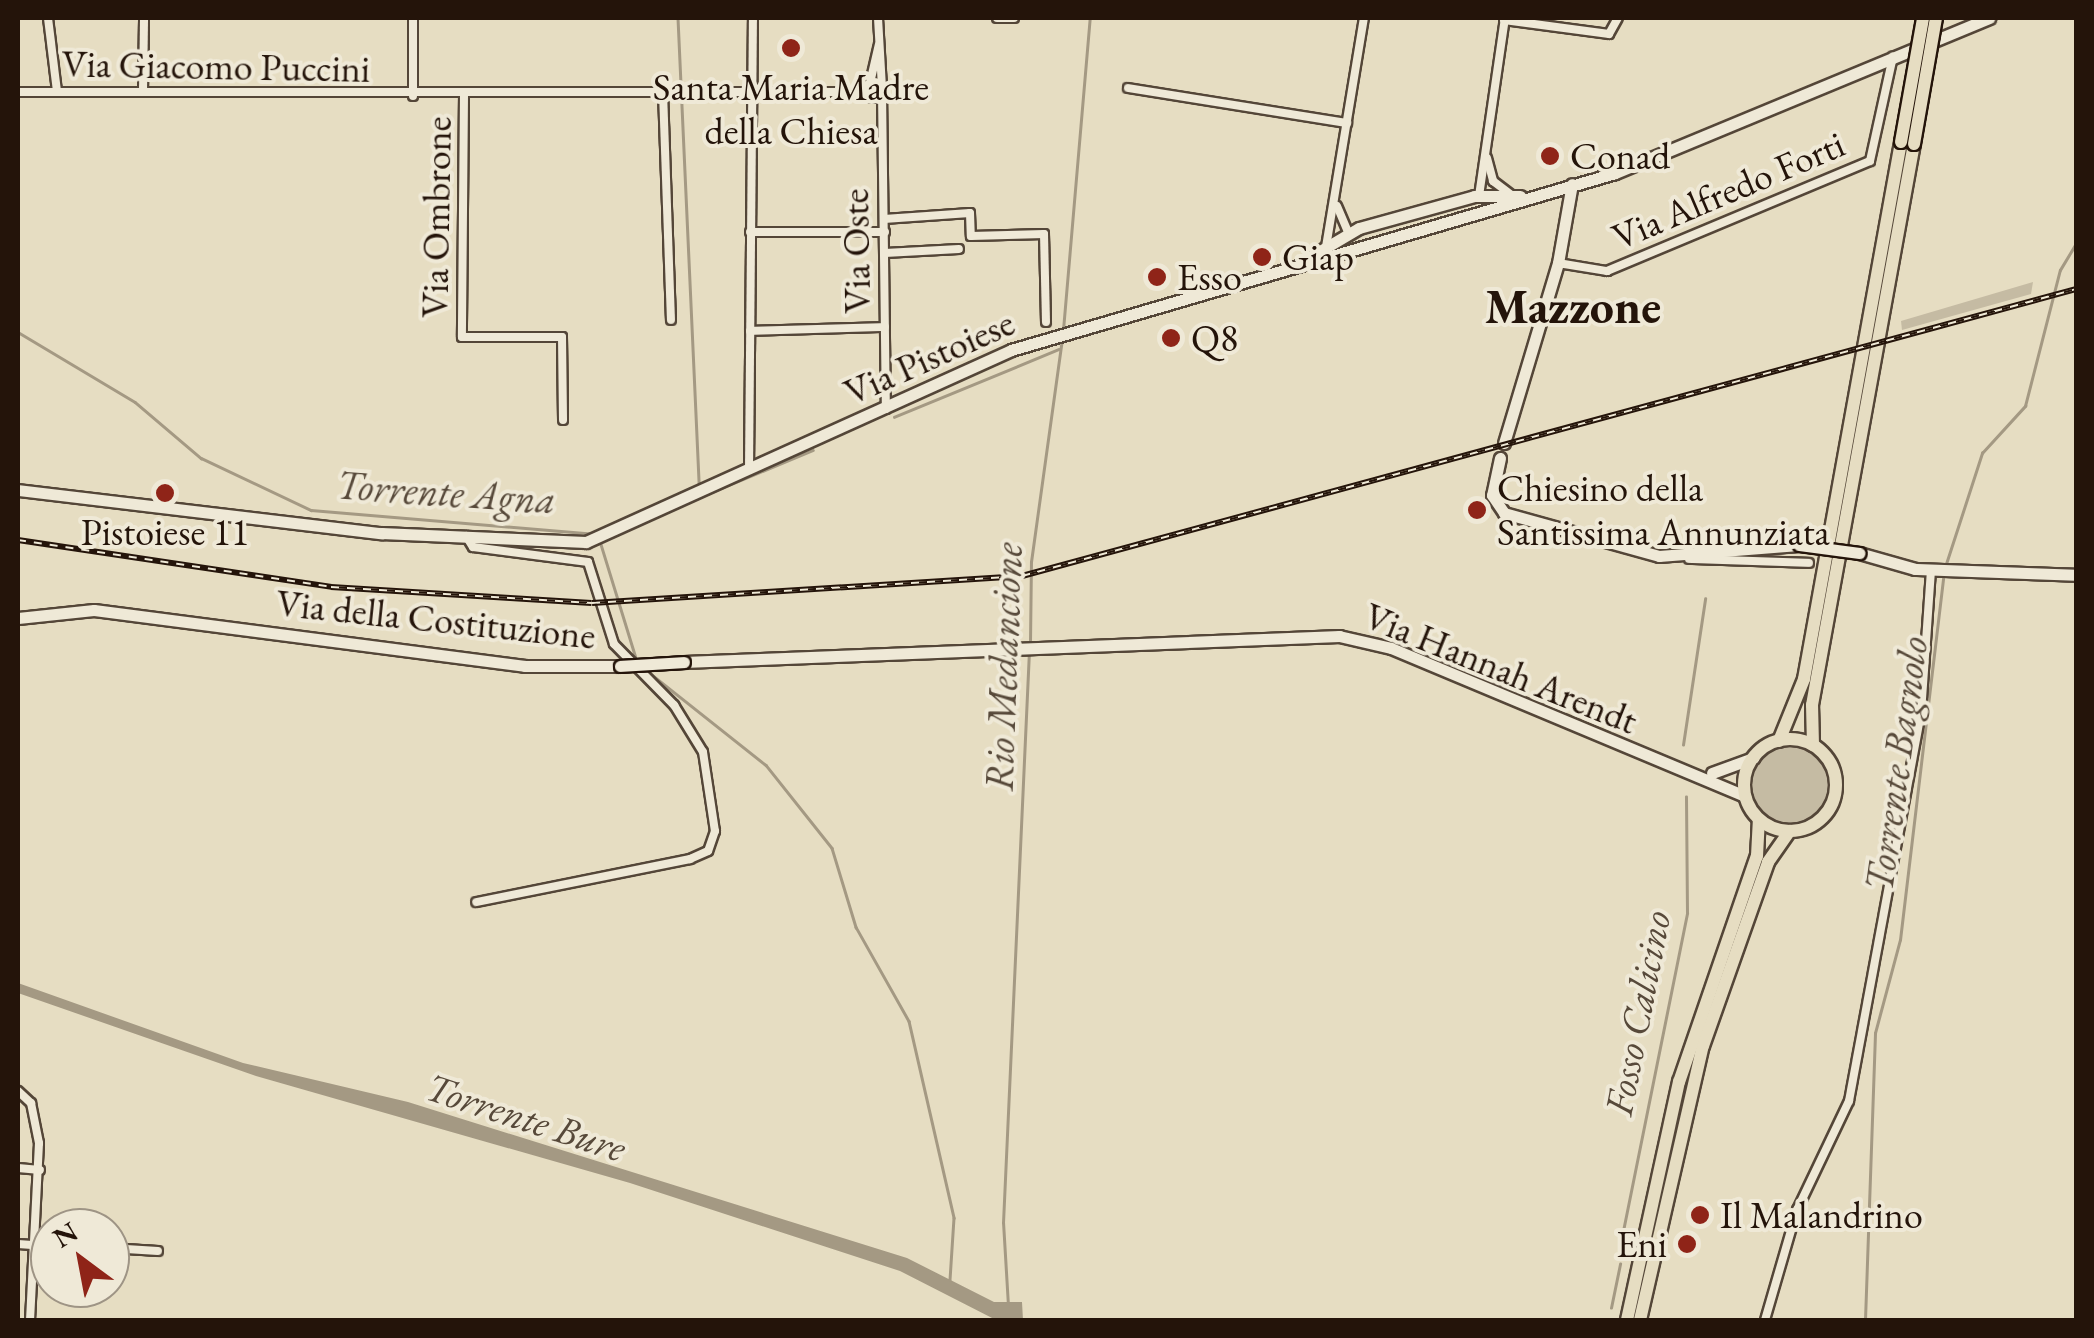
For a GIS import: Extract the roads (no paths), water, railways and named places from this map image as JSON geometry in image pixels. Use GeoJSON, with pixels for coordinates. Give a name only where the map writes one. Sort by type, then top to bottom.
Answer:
{"type":"FeatureCollection","features":[{"type":"Feature","properties":{"kind":"main road"},"geometry":{"type":"LineString","coordinates":[[1813,745],[1815,687],[1907,143],[1923,18]]}},
{"type":"Feature","properties":{"kind":"main road"},"geometry":{"type":"LineString","coordinates":[[1628,1320],[1679,1082],[1757,856],[1759,820],[1745,796],[1753,758],[1778,740],[1804,678],[1907,143],[1936,18]]}},
{"type":"Feature","properties":{"kind":"main road"},"geometry":{"type":"LineString","coordinates":[[1640,1320],[1703,1046],[1768,862],[1790,831],[1821,820],[1834,797],[1834,770],[1813,745],[1778,740]]}},
{"type":"Feature","properties":{"kind":"main road"},"geometry":{"type":"LineString","coordinates":[[1759,820],[1790,831]]}},
{"type":"Feature","properties":{"kind":"street"},"geometry":{"type":"LineString","coordinates":[[48,18],[57,91]]}},
{"type":"Feature","properties":{"kind":"street"},"geometry":{"type":"LineString","coordinates":[[142,92],[144,18]]}},
{"type":"Feature","properties":{"kind":"street","name":"Via Giacomo Puccini"},"geometry":{"type":"LineString","coordinates":[[413,18],[413,96]]}},
{"type":"Feature","properties":{"kind":"street"},"geometry":{"type":"LineString","coordinates":[[749,470],[752,18]]}},
{"type":"Feature","properties":{"kind":"street","name":"Via Oste"},"geometry":{"type":"LineString","coordinates":[[878,18],[886,410]]}},
{"type":"Feature","properties":{"kind":"street"},"geometry":{"type":"LineString","coordinates":[[997,18],[1014,18]]}},
{"type":"Feature","properties":{"kind":"street"},"geometry":{"type":"LineString","coordinates":[[1326,247],[1364,18]]}},
{"type":"Feature","properties":{"kind":"street"},"geometry":{"type":"LineString","coordinates":[[1471,212],[1479,196],[1487,155],[1505,19],[1609,34],[1618,18]]}},
{"type":"Feature","properties":{"kind":"street","name":"Via Pistoiese"},"geometry":{"type":"LineString","coordinates":[[466,536],[590,541],[1051,337],[1572,184],[1989,18]]}},
{"type":"Feature","properties":{"kind":"street","name":"Via Oste"},"geometry":{"type":"LineString","coordinates":[[868,87],[880,40]]}},
{"type":"Feature","properties":{"kind":"street","name":"Via Alfredo Forti"},"geometry":{"type":"LineString","coordinates":[[1558,263],[1606,271],[1870,161],[1893,56]]}},
{"type":"Feature","properties":{"kind":"street"},"geometry":{"type":"LineString","coordinates":[[868,87],[882,90]]}},
{"type":"Feature","properties":{"kind":"street","name":"Via Giacomo Puccini"},"geometry":{"type":"LineString","coordinates":[[18,92],[413,96],[868,87],[882,90]]}},
{"type":"Feature","properties":{"kind":"street"},"geometry":{"type":"LineString","coordinates":[[1128,88],[1347,123]]}},
{"type":"Feature","properties":{"kind":"street"},"geometry":{"type":"LineString","coordinates":[[666,92],[670,320]]}},
{"type":"Feature","properties":{"kind":"street","name":"Via Ombrone"},"geometry":{"type":"LineString","coordinates":[[464,94],[462,337],[562,338],[563,420]]}},
{"type":"Feature","properties":{"kind":"street"},"geometry":{"type":"LineString","coordinates":[[1487,155],[1496,186],[1524,196]]}},
{"type":"Feature","properties":{"kind":"street"},"geometry":{"type":"LineString","coordinates":[[1504,443],[1558,263],[1572,184]]}},
{"type":"Feature","properties":{"kind":"street","name":"Via Pistoiese"},"geometry":{"type":"LineString","coordinates":[[1304,261],[1350,234],[1479,196],[1524,196]]}},
{"type":"Feature","properties":{"kind":"street"},"geometry":{"type":"LineString","coordinates":[[1336,201],[1350,234],[1361,245]]}},
{"type":"Feature","properties":{"kind":"street"},"geometry":{"type":"LineString","coordinates":[[884,219],[970,213],[971,236],[1044,234],[1046,322]]}},
{"type":"Feature","properties":{"kind":"street"},"geometry":{"type":"LineString","coordinates":[[750,232],[884,232]]}},
{"type":"Feature","properties":{"kind":"street"},"geometry":{"type":"LineString","coordinates":[[885,253],[958,249]]}},
{"type":"Feature","properties":{"kind":"street"},"geometry":{"type":"LineString","coordinates":[[750,331],[885,327]]}},
{"type":"Feature","properties":{"kind":"street"},"geometry":{"type":"LineString","coordinates":[[1500,458],[1492,495],[1504,513],[1682,558],[1810,563]]}},
{"type":"Feature","properties":{"kind":"street"},"geometry":{"type":"LineString","coordinates":[[18,490],[466,536],[473,546],[588,562],[614,644],[674,705],[704,752],[715,831],[708,851],[690,859],[476,902]]}},
{"type":"Feature","properties":{"kind":"street"},"geometry":{"type":"LineString","coordinates":[[1682,558],[1746,544],[1799,545],[1939,569],[2076,576]]}},
{"type":"Feature","properties":{"kind":"street"},"geometry":{"type":"LineString","coordinates":[[1765,1320],[1797,1210],[1849,1101],[1921,713],[1939,569]]}},
{"type":"Feature","properties":{"kind":"street","name":"Via della Costituzione"},"geometry":{"type":"LineString","coordinates":[[18,618],[94,610],[511,665],[620,666],[1025,644]]}},
{"type":"Feature","properties":{"kind":"street","name":"Via Hannah Arendt"},"geometry":{"type":"LineString","coordinates":[[1025,644],[1286,632],[1364,640],[1643,757],[1708,773]]}},
{"type":"Feature","properties":{"kind":"street"},"geometry":{"type":"LineString","coordinates":[[1708,773],[1753,758]]}},
{"type":"Feature","properties":{"kind":"street"},"geometry":{"type":"LineString","coordinates":[[1708,773],[1745,796]]}},
{"type":"Feature","properties":{"kind":"street"},"geometry":{"type":"LineString","coordinates":[[18,1091],[34,1114],[40,1170],[38,1208]]}},
{"type":"Feature","properties":{"kind":"street"},"geometry":{"type":"LineString","coordinates":[[18,1168],[40,1170]]}},
{"type":"Feature","properties":{"kind":"street"},"geometry":{"type":"LineString","coordinates":[[130,1249],[158,1250]]}},
{"type":"Feature","properties":{"kind":"waterway"},"geometry":{"type":"LineString","coordinates":[[678,18],[699,486]]}},
{"type":"Feature","properties":{"kind":"waterway","name":"Rio Medancione"},"geometry":{"type":"LineString","coordinates":[[1063,330],[1090,18]]}},
{"type":"Feature","properties":{"kind":"waterway","name":"Torrente Bagnolo"},"geometry":{"type":"LineString","coordinates":[[1946,564],[1982,453],[2025,406],[2060,270],[2076,243]]}},
{"type":"Feature","properties":{"kind":"waterway","name":"Torrente Agna"},"geometry":{"type":"LineString","coordinates":[[18,332],[135,402],[201,458],[311,510],[596,534]]}},
{"type":"Feature","properties":{"kind":"waterway","name":"Rio Medancione"},"geometry":{"type":"LineString","coordinates":[[1030,642],[1031,562],[1062,338]]}},
{"type":"Feature","properties":{"kind":"waterway"},"geometry":{"type":"LineString","coordinates":[[894,417],[1059,349]]}},
{"type":"Feature","properties":{"kind":"waterway"},"geometry":{"type":"LineString","coordinates":[[700,497],[813,450]]}},
{"type":"Feature","properties":{"kind":"waterway","name":"Torrente Agna"},"geometry":{"type":"LineString","coordinates":[[600,541],[637,661]]}},
{"type":"Feature","properties":{"kind":"waterway","name":"Torrente Bagnolo"},"geometry":{"type":"LineString","coordinates":[[1865,1320],[1875,1033],[1900,940],[1944,572]]}},
{"type":"Feature","properties":{"kind":"waterway","name":"Fosso Calicino"},"geometry":{"type":"LineString","coordinates":[[1683,745],[1705,599]]}},
{"type":"Feature","properties":{"kind":"waterway"},"geometry":{"type":"LineString","coordinates":[[1008,1306],[1003,1223],[1029,650]]}},
{"type":"Feature","properties":{"kind":"waterway","name":"Torrente Agna"},"geometry":{"type":"LineString","coordinates":[[646,670],[766,765],[832,848],[856,927],[909,1021],[954,1218],[950,1280]]}},
{"type":"Feature","properties":{"kind":"waterway","name":"Fosso Calicino"},"geometry":{"type":"LineString","coordinates":[[1622,1236],[1687,913],[1686,797]]}},
{"type":"Feature","properties":{"kind":"waterway","name":"Fosso Calicino"},"geometry":{"type":"LineString","coordinates":[[1611,1308],[1620,1264]]}},
{"type":"Feature","properties":{"kind":"railway"},"geometry":{"type":"LineString","coordinates":[[18,540],[331,587],[592,603],[1022,576],[2076,289]]}},
{"type":"Feature","properties":{"kind":"place","name":"Santa Maria Madre della Chiesa"},"geometry":{"type":"Point","coordinates":[791,48]}},
{"type":"Feature","properties":{"kind":"place","name":"Conad"},"geometry":{"type":"Point","coordinates":[1550,156]}},
{"type":"Feature","properties":{"kind":"place","name":"Giap"},"geometry":{"type":"Point","coordinates":[1262,257]}},
{"type":"Feature","properties":{"kind":"place","name":"Esso"},"geometry":{"type":"Point","coordinates":[1157,277]}},
{"type":"Feature","properties":{"kind":"place","name":"Q8"},"geometry":{"type":"Point","coordinates":[1171,338]}},
{"type":"Feature","properties":{"kind":"place","name":"Pistoiese 11"},"geometry":{"type":"Point","coordinates":[165,493]}},
{"type":"Feature","properties":{"kind":"place","name":"Chiesino della Santissima Annunziata"},"geometry":{"type":"Point","coordinates":[1477,510]}},
{"type":"Feature","properties":{"kind":"place","name":"Il Malandrino"},"geometry":{"type":"Point","coordinates":[1700,1215]}},
{"type":"Feature","properties":{"kind":"place","name":"Eni"},"geometry":{"type":"Point","coordinates":[1687,1244]}},
{"type":"Feature","properties":{"kind":"district","name":"Mazzone"},"geometry":{"type":"Point","coordinates":[1573,307]}},
{"type":"Feature","properties":{"kind":"water label","name":"Torrente Bure"},"geometry":{"type":"Point","coordinates":[526,1117]}}]}
